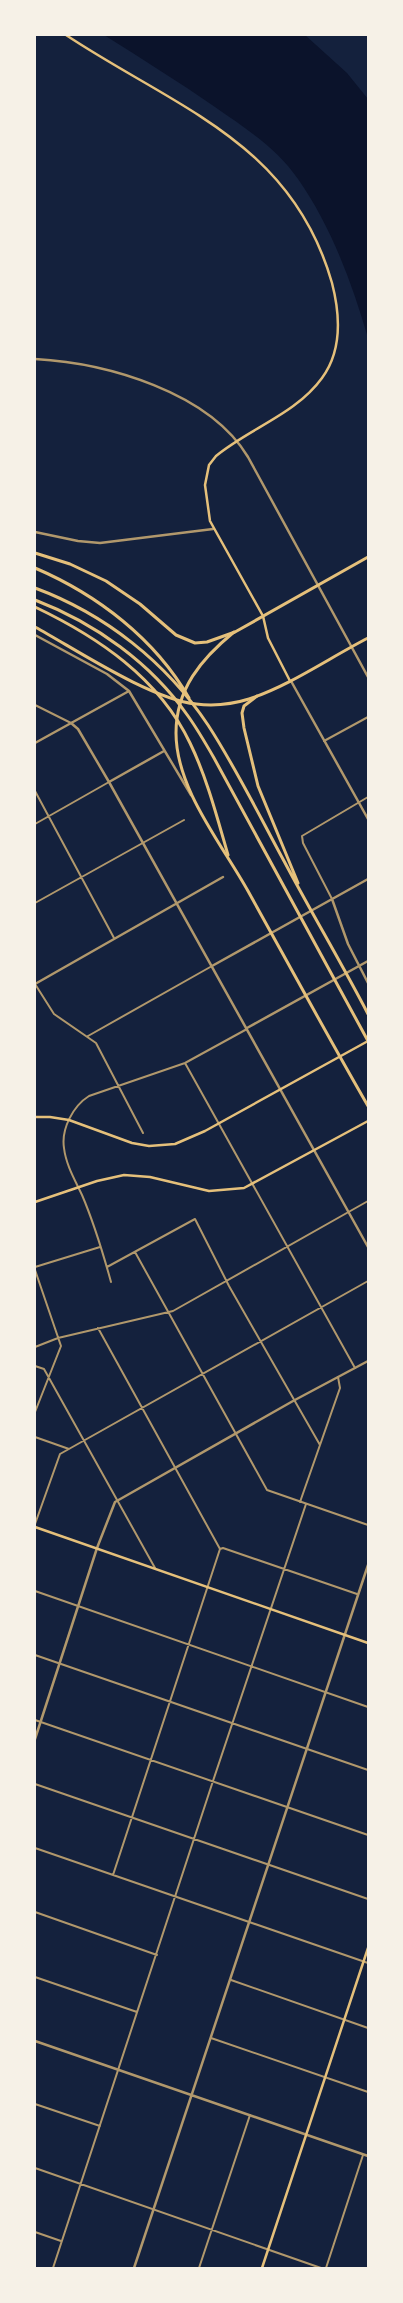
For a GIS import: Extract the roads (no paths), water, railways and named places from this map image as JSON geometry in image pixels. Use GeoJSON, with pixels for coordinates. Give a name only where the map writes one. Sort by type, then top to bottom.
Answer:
{"type":"FeatureCollection","features":[{"type":"Feature","properties":{"kind":"main road"},"geometry":{"type":"LineString","coordinates":[[66,35],[210,122],[244,147],[284,187],[307,222],[320,248],[336,302],[337,343],[331,362],[323,377],[309,393],[216,456],[207,470],[205,485],[208,512],[213,529],[263,616],[268,638],[290,681]]}},
{"type":"Feature","properties":{"kind":"main road"},"geometry":{"type":"LineString","coordinates":[[35,553],[70,564],[106,581],[129,596],[184,640],[207,642],[235,632],[368,557]]}},
{"type":"Feature","properties":{"kind":"main road"},"geometry":{"type":"LineString","coordinates":[[35,568],[77,589],[107,609],[143,638],[162,658],[180,682],[194,707]]}},
{"type":"Feature","properties":{"kind":"main road"},"geometry":{"type":"LineString","coordinates":[[35,588],[70,603],[102,621],[131,642],[156,664],[194,707],[208,725],[368,1014]]}},
{"type":"Feature","properties":{"kind":"main road"},"geometry":{"type":"LineString","coordinates":[[35,600],[67,614],[97,631],[124,650],[149,672],[177,702],[198,731],[368,1041],[184,1142],[149,1146],[120,1140],[69,1120],[50,1117],[35,1118]]}},
{"type":"Feature","properties":{"kind":"main road"},"geometry":{"type":"LineString","coordinates":[[35,607],[77,630],[127,664],[149,683],[167,705],[190,741],[204,777],[228,855]]}},
{"type":"Feature","properties":{"kind":"main road"},"geometry":{"type":"LineString","coordinates":[[35,627],[142,685],[195,704],[219,704],[257,696],[290,681],[368,638]]}},
{"type":"Feature","properties":{"kind":"main road"},"geometry":{"type":"LineString","coordinates":[[235,632],[201,662],[187,684],[181,700],[176,733],[182,770],[199,808],[228,855],[368,1106]]}},
{"type":"Feature","properties":{"kind":"main road"},"geometry":{"type":"LineString","coordinates":[[257,696],[244,706],[243,710],[242,719],[248,746],[258,786],[304,898]]}},
{"type":"Feature","properties":{"kind":"main road"},"geometry":{"type":"LineString","coordinates":[[35,1202],[107,1178],[133,1175],[150,1177],[209,1191],[235,1190],[252,1183],[368,1121]]}},
{"type":"Feature","properties":{"kind":"main road"},"geometry":{"type":"LineString","coordinates":[[35,1526],[368,1643]]}},
{"type":"Feature","properties":{"kind":"main road"},"geometry":{"type":"LineString","coordinates":[[262,2268],[368,1948]]}},
{"type":"Feature","properties":{"kind":"street"},"geometry":{"type":"LineString","coordinates":[[35,359],[74,362],[136,378],[172,394],[206,413],[238,440],[368,676]]}},
{"type":"Feature","properties":{"kind":"street"},"geometry":{"type":"LineString","coordinates":[[35,532],[78,541],[100,543],[213,529]]}},
{"type":"Feature","properties":{"kind":"street"},"geometry":{"type":"LineString","coordinates":[[35,635],[107,674],[129,691],[139,704],[164,751],[199,808]]}},
{"type":"Feature","properties":{"kind":"street"},"geometry":{"type":"LineString","coordinates":[[290,681],[368,819]]}},
{"type":"Feature","properties":{"kind":"street"},"geometry":{"type":"LineString","coordinates":[[35,743],[129,691]]}},
{"type":"Feature","properties":{"kind":"street"},"geometry":{"type":"LineString","coordinates":[[35,705],[71,723],[78,729],[143,842],[368,1247]]}},
{"type":"Feature","properties":{"kind":"street"},"geometry":{"type":"LineString","coordinates":[[324,741],[368,717]]}},
{"type":"Feature","properties":{"kind":"street"},"geometry":{"type":"LineString","coordinates":[[35,824],[164,751]]}},
{"type":"Feature","properties":{"kind":"street"},"geometry":{"type":"LineString","coordinates":[[35,791],[115,939]]}},
{"type":"Feature","properties":{"kind":"street"},"geometry":{"type":"LineString","coordinates":[[368,796],[302,836],[303,843],[332,899],[358,966],[368,983]]}},
{"type":"Feature","properties":{"kind":"street"},"geometry":{"type":"LineString","coordinates":[[35,903],[184,820]]}},
{"type":"Feature","properties":{"kind":"street"},"geometry":{"type":"LineString","coordinates":[[143,1133],[96,1043],[54,1014],[35,984],[224,877]]}},
{"type":"Feature","properties":{"kind":"street"},"geometry":{"type":"LineString","coordinates":[[87,1036],[368,879]]}},
{"type":"Feature","properties":{"kind":"street"},"geometry":{"type":"LineString","coordinates":[[111,1282],[101,1247],[64,1148],[64,1137],[69,1120],[78,1104],[84,1099],[117,1086],[185,1063],[368,961]]}},
{"type":"Feature","properties":{"kind":"street"},"geometry":{"type":"LineString","coordinates":[[185,1063],[355,1368]]}},
{"type":"Feature","properties":{"kind":"street"},"geometry":{"type":"LineString","coordinates":[[35,1348],[58,1338],[173,1311],[368,1201]]}},
{"type":"Feature","properties":{"kind":"street"},"geometry":{"type":"LineString","coordinates":[[107,1267],[195,1219],[226,1280],[320,1445]]}},
{"type":"Feature","properties":{"kind":"street"},"geometry":{"type":"LineString","coordinates":[[35,1412],[61,1346],[35,1271],[101,1247]]}},
{"type":"Feature","properties":{"kind":"street"},"geometry":{"type":"LineString","coordinates":[[135,1252],[267,1490],[368,1525]]}},
{"type":"Feature","properties":{"kind":"street"},"geometry":{"type":"LineString","coordinates":[[35,1526],[60,1454],[368,1281]]}},
{"type":"Feature","properties":{"kind":"street"},"geometry":{"type":"LineString","coordinates":[[98,1328],[220,1550],[113,1875]]}},
{"type":"Feature","properties":{"kind":"street"},"geometry":{"type":"LineString","coordinates":[[35,1739],[97,1548],[115,1502],[293,1400],[368,1361]]}},
{"type":"Feature","properties":{"kind":"street"},"geometry":{"type":"LineString","coordinates":[[35,1366],[44,1370],[49,1378],[156,1568]]}},
{"type":"Feature","properties":{"kind":"street"},"geometry":{"type":"LineString","coordinates":[[300,1502],[340,1388],[338,1377]]}},
{"type":"Feature","properties":{"kind":"street"},"geometry":{"type":"LineString","coordinates":[[35,1437],[69,1449]]}},
{"type":"Feature","properties":{"kind":"street"},"geometry":{"type":"LineString","coordinates":[[53,2268],[306,1504]]}},
{"type":"Feature","properties":{"kind":"street"},"geometry":{"type":"LineString","coordinates":[[220,1550],[223,1548],[358,1594]]}},
{"type":"Feature","properties":{"kind":"street"},"geometry":{"type":"LineString","coordinates":[[134,2268],[368,1565]]}},
{"type":"Feature","properties":{"kind":"street"},"geometry":{"type":"LineString","coordinates":[[35,1591],[368,1707]]}},
{"type":"Feature","properties":{"kind":"street"},"geometry":{"type":"LineString","coordinates":[[35,1655],[368,1770]]}},
{"type":"Feature","properties":{"kind":"street"},"geometry":{"type":"LineString","coordinates":[[35,1720],[368,1835]]}},
{"type":"Feature","properties":{"kind":"street"},"geometry":{"type":"LineString","coordinates":[[35,1784],[368,1899]]}},
{"type":"Feature","properties":{"kind":"street"},"geometry":{"type":"LineString","coordinates":[[35,1848],[368,1963]]}},
{"type":"Feature","properties":{"kind":"street"},"geometry":{"type":"LineString","coordinates":[[35,1912],[157,1955]]}},
{"type":"Feature","properties":{"kind":"street"},"geometry":{"type":"LineString","coordinates":[[35,1977],[138,2012]]}},
{"type":"Feature","properties":{"kind":"street"},"geometry":{"type":"LineString","coordinates":[[230,1980],[368,2028]]}},
{"type":"Feature","properties":{"kind":"street"},"geometry":{"type":"LineString","coordinates":[[211,2038],[368,2092]]}},
{"type":"Feature","properties":{"kind":"street"},"geometry":{"type":"LineString","coordinates":[[35,2041],[368,2156]]}},
{"type":"Feature","properties":{"kind":"street"},"geometry":{"type":"LineString","coordinates":[[35,2104],[100,2126]]}},
{"type":"Feature","properties":{"kind":"street"},"geometry":{"type":"LineString","coordinates":[[199,2268],[250,2115]]}},
{"type":"Feature","properties":{"kind":"street"},"geometry":{"type":"LineString","coordinates":[[326,2268],[363,2155]]}},
{"type":"Feature","properties":{"kind":"street"},"geometry":{"type":"LineString","coordinates":[[35,2168],[321,2268]]}},
{"type":"Feature","properties":{"kind":"street"},"geometry":{"type":"LineString","coordinates":[[35,2232],[62,2241]]}},
{"type":"Feature","properties":{"kind":"water"},"geometry":{"type":"Polygon","coordinates":[[[104,35],[305,35],[347,73],[368,99],[368,338],[348,276],[330,235],[310,197],[290,168],[260,139],[238,123],[104,35]]]}}]}
